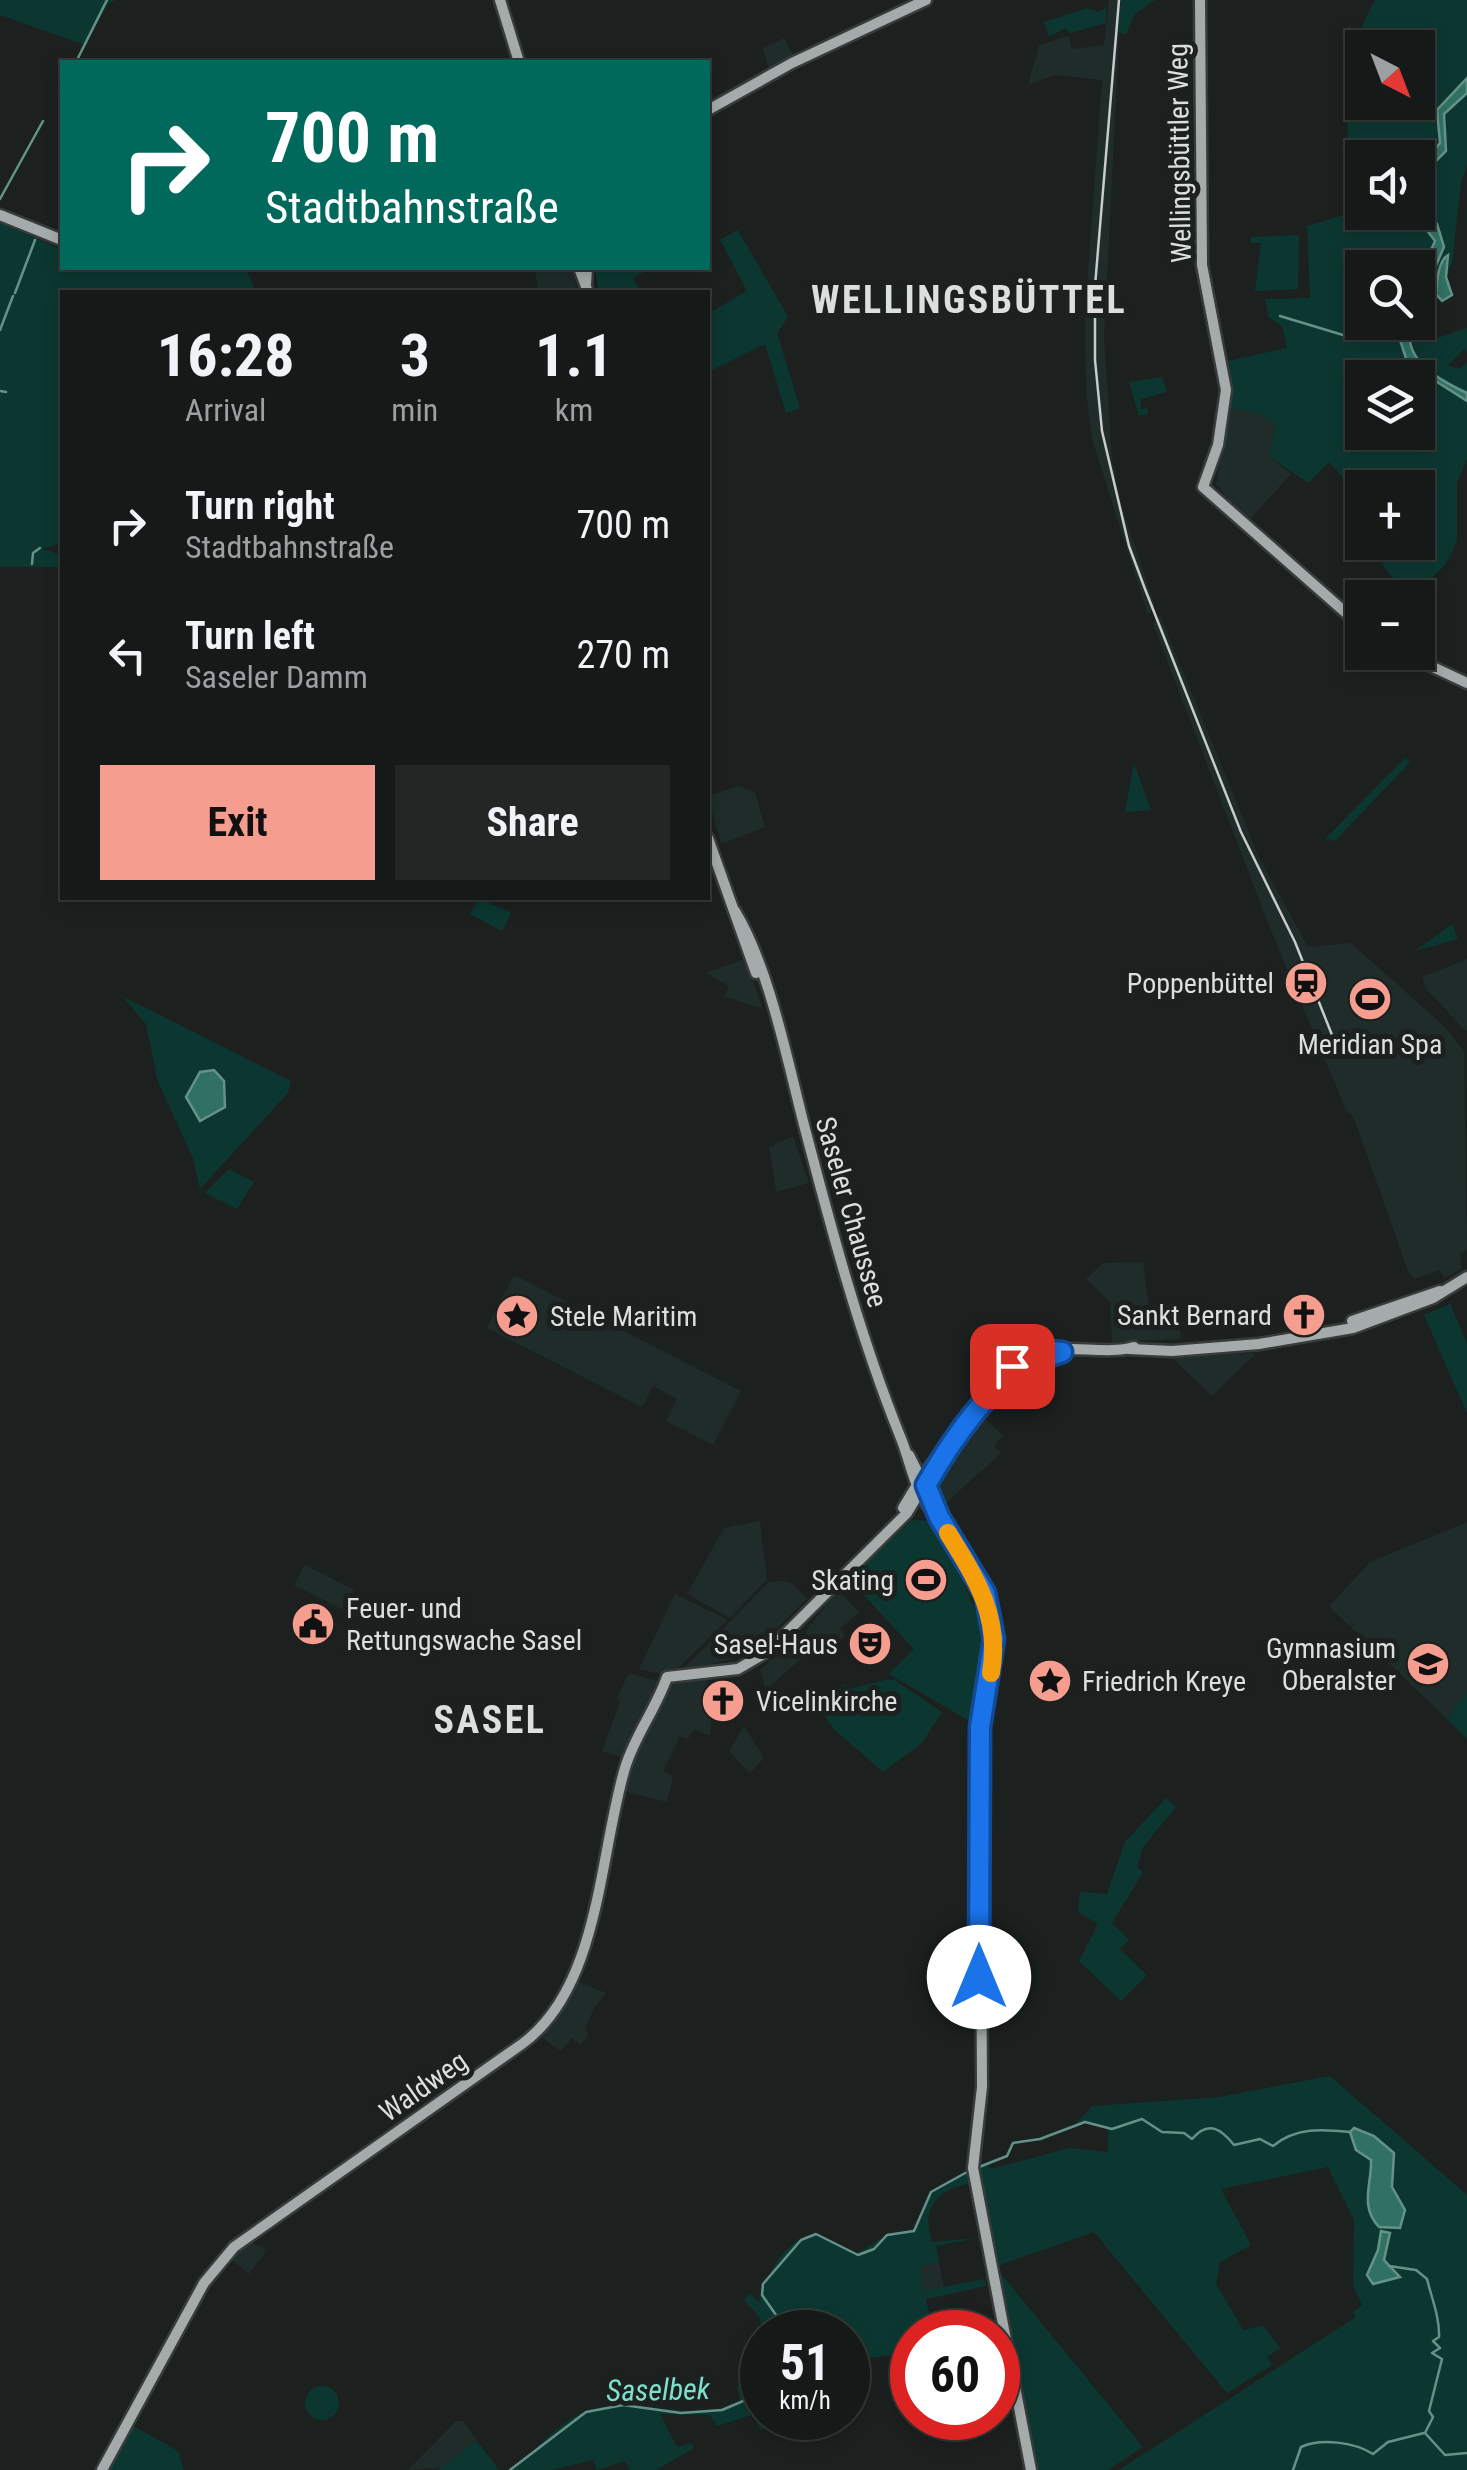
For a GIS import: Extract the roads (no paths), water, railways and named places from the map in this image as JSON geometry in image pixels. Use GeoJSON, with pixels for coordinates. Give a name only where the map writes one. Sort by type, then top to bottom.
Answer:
{"type":"FeatureCollection","features":[{"type":"Feature","properties":{"kind":"main road"},"geometry":{"type":"LineString","coordinates":[[500,0],[518,60]]}},
{"type":"Feature","properties":{"kind":"main road"},"geometry":{"type":"LineString","coordinates":[[710,109],[792,63],[926,0]]}},
{"type":"Feature","properties":{"kind":"main road","name":"Wellingsbüttler Weg"},"geometry":{"type":"LineString","coordinates":[[1200,0],[1198,174],[1202,275],[1224,365],[1226,399],[1218,444],[1202,487],[1345,612]]}},
{"type":"Feature","properties":{"kind":"main road"},"geometry":{"type":"LineString","coordinates":[[0,215],[60,239]]}},
{"type":"Feature","properties":{"kind":"main road"},"geometry":{"type":"LineString","coordinates":[[1435,668],[1463,681],[1467,691]]}},
{"type":"Feature","properties":{"kind":"main road","name":"Saseler Chaussee"},"geometry":{"type":"LineString","coordinates":[[710,844],[734,911],[746,930],[778,1026],[848,1288],[921,1484],[985,1604],[994,1646],[980,1727],[982,2074],[973,2168],[1031,2470]]}},
{"type":"Feature","properties":{"kind":"main road"},"geometry":{"type":"LineString","coordinates":[[891,1526],[946,1448],[1006,1380],[1012,1366],[1027,1359],[1062,1352],[1264,1343],[1395,1314],[1467,1277]]}},
{"type":"Feature","properties":{"kind":"main road"},"geometry":{"type":"LineString","coordinates":[[1351,1322],[1440,1290]]}},
{"type":"Feature","properties":{"kind":"main road"},"geometry":{"type":"LineString","coordinates":[[891,1526],[907,1513],[921,1484]]}},
{"type":"Feature","properties":{"kind":"main road"},"geometry":{"type":"LineString","coordinates":[[907,1513],[935,1514]]}},
{"type":"Feature","properties":{"kind":"main road","name":"Waldweg"},"geometry":{"type":"LineString","coordinates":[[102,2470],[204,2283],[234,2247],[522,2044],[551,2018],[596,1906],[628,1758],[667,1677],[744,1667],[767,1652],[891,1526]]}},
{"type":"Feature","properties":{"kind":"waterway"},"geometry":{"type":"LineString","coordinates":[[77,60],[107,0]]}},
{"type":"Feature","properties":{"kind":"waterway"},"geometry":{"type":"LineString","coordinates":[[0,199],[43,121]]}},
{"type":"Feature","properties":{"kind":"waterway"},"geometry":{"type":"LineString","coordinates":[[15,293],[35,240]]}},
{"type":"Feature","properties":{"kind":"waterway"},"geometry":{"type":"LineString","coordinates":[[0,330],[13,296]]}},
{"type":"Feature","properties":{"kind":"waterway"},"geometry":{"type":"LineString","coordinates":[[1280,316],[1345,334]]}},
{"type":"Feature","properties":{"kind":"waterway"},"geometry":{"type":"LineString","coordinates":[[0,391],[6,392]]}},
{"type":"Feature","properties":{"kind":"waterway"},"geometry":{"type":"LineString","coordinates":[[32,564],[33,553],[40,548]]}},
{"type":"Feature","properties":{"kind":"waterway","name":"Saselbek"},"geometry":{"type":"LineString","coordinates":[[979,2167],[1007,2156],[1013,2143],[1040,2139],[1085,2122],[1112,2129],[1142,2119],[1162,2132],[1184,2133],[1192,2139],[1210,2128],[1234,2145],[1260,2139],[1273,2146],[1291,2135],[1310,2131],[1350,2132]]}},
{"type":"Feature","properties":{"kind":"waterway","name":"Saselbek"},"geometry":{"type":"LineString","coordinates":[[773,2310],[762,2295],[763,2284],[801,2240],[816,2234],[858,2255],[874,2249],[887,2235],[914,2231],[931,2192],[967,2172]]}},
{"type":"Feature","properties":{"kind":"waterway","name":"Saselbek"},"geometry":{"type":"LineString","coordinates":[[1389,2266],[1416,2270],[1427,2279],[1437,2315],[1439,2337],[1433,2341],[1440,2348],[1432,2353],[1442,2359],[1429,2411],[1433,2417],[1425,2433],[1445,2455],[1467,2453]]}},
{"type":"Feature","properties":{"kind":"waterway","name":"Saselbek"},"geometry":{"type":"LineString","coordinates":[[510,2470],[586,2412],[623,2405],[681,2413],[722,2410],[740,2402]]}},
{"type":"Feature","properties":{"kind":"waterway"},"geometry":{"type":"LineString","coordinates":[[1293,2470],[1301,2447],[1309,2444],[1337,2443],[1373,2454],[1388,2442],[1424,2433]]}},
{"type":"Feature","properties":{"kind":"tram line"},"geometry":{"type":"LineString","coordinates":[[1119,0],[1095,286],[1095,360],[1102,431],[1129,546],[1145,589],[1241,832],[1295,942],[1338,1050]]}},
{"type":"Feature","properties":{"kind":"place","name":"Poppenbüttel"},"geometry":{"type":"Point","coordinates":[1306,983]}},
{"type":"Feature","properties":{"kind":"place","name":"Meridian Spa"},"geometry":{"type":"Point","coordinates":[1370,999]}},
{"type":"Feature","properties":{"kind":"place","name":"Sankt Bernard"},"geometry":{"type":"Point","coordinates":[1304,1315]}},
{"type":"Feature","properties":{"kind":"place","name":"Stele Maritim"},"geometry":{"type":"Point","coordinates":[517,1316]}},
{"type":"Feature","properties":{"kind":"place","name":"Skating"},"geometry":{"type":"Point","coordinates":[926,1580]}},
{"type":"Feature","properties":{"kind":"place","name":"Feuer- und Rettungswache Sasel"},"geometry":{"type":"Point","coordinates":[313,1624]}},
{"type":"Feature","properties":{"kind":"place","name":"Sasel-Haus"},"geometry":{"type":"Point","coordinates":[870,1644]}},
{"type":"Feature","properties":{"kind":"place","name":"Gymnasium Oberalster"},"geometry":{"type":"Point","coordinates":[1428,1664]}},
{"type":"Feature","properties":{"kind":"place","name":"Friedrich Kreye"},"geometry":{"type":"Point","coordinates":[1050,1681]}},
{"type":"Feature","properties":{"kind":"place","name":"Vicelinkirche"},"geometry":{"type":"Point","coordinates":[723,1701]}},
{"type":"Feature","properties":{"kind":"district","name":"WELLINGSBÜTTEL"},"geometry":{"type":"Point","coordinates":[969,300]}},
{"type":"Feature","properties":{"kind":"district","name":"SASEL"},"geometry":{"type":"Point","coordinates":[490,1720]}}]}
